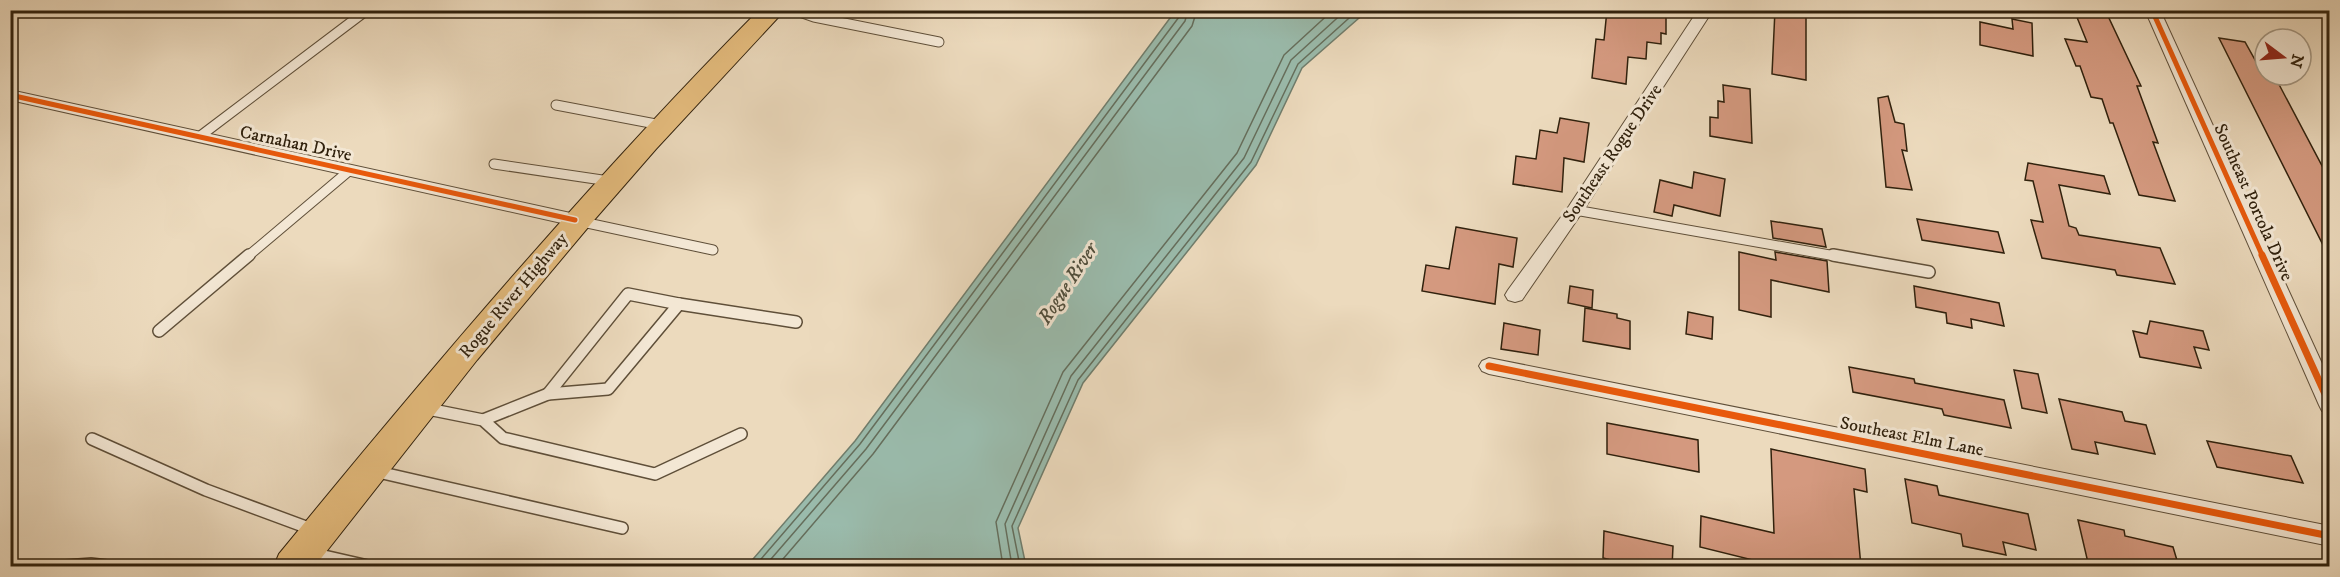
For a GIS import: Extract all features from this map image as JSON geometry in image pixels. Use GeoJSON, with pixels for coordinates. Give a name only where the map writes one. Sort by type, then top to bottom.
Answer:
{"type":"FeatureCollection","features":[{"type":"Feature","properties":{"kind":"main road","name":"Rogue River Highway"},"geometry":{"type":"LineString","coordinates":[[306,550],[420,407],[575,220],[661,125],[773,10]]}},
{"type":"Feature","properties":{"kind":"street","name":"Southeast Rogue Drive"},"geometry":{"type":"LineString","coordinates":[[1515,295],[1575,210],[1706,10]]}},
{"type":"Feature","properties":{"kind":"street","name":"Southeast Portola Drive"},"geometry":{"type":"LineString","coordinates":[[2152,10],[2330,405]]}},
{"type":"Feature","properties":{"kind":"street","name":"Carnahan Drive"},"geometry":{"type":"LineString","coordinates":[[10,94],[575,220]]}},
{"type":"Feature","properties":{"kind":"street","name":"Southeast Elm Lane"},"geometry":{"type":"LineString","coordinates":[[1489,366],[2330,536]]}},
{"type":"Feature","properties":{"kind":"lane"},"geometry":{"type":"LineString","coordinates":[[199,137],[367,10]]}},
{"type":"Feature","properties":{"kind":"lane"},"geometry":{"type":"LineString","coordinates":[[794,10],[813,17],[939,42]]}},
{"type":"Feature","properties":{"kind":"lane"},"geometry":{"type":"LineString","coordinates":[[556,105],[661,125]]}},
{"type":"Feature","properties":{"kind":"lane"},"geometry":{"type":"LineString","coordinates":[[494,164],[609,181]]}},
{"type":"Feature","properties":{"kind":"lane"},"geometry":{"type":"LineString","coordinates":[[159,331],[350,170]]}},
{"type":"Feature","properties":{"kind":"lane"},"geometry":{"type":"LineString","coordinates":[[1575,210],[1929,272]]}},
{"type":"Feature","properties":{"kind":"lane"},"geometry":{"type":"LineString","coordinates":[[575,220],[713,250]]}},
{"type":"Feature","properties":{"kind":"lane"},"geometry":{"type":"LineString","coordinates":[[548,394],[628,294],[796,322]]}},
{"type":"Feature","properties":{"kind":"lane"},"geometry":{"type":"LineString","coordinates":[[483,420],[548,394],[608,389],[679,304]]}},
{"type":"Feature","properties":{"kind":"lane"},"geometry":{"type":"LineString","coordinates":[[420,407],[483,420],[503,438],[655,474],[741,434]]}},
{"type":"Feature","properties":{"kind":"lane"},"geometry":{"type":"LineString","coordinates":[[92,439],[206,490],[306,550],[368,567]]}},
{"type":"Feature","properties":{"kind":"lane"},"geometry":{"type":"LineString","coordinates":[[370,470],[622,528]]}},
{"type":"Feature","properties":{"kind":"lane"},"geometry":{"type":"LineString","coordinates":[[66,567],[91,564],[107,567]]}},
{"type":"Feature","properties":{"kind":"water","name":"Rogue River"},"geometry":{"type":"Polygon","coordinates":[[[1176,10],[1367,11],[1302,68],[1256,165],[1083,383],[1018,528],[1026,566],[747,566],[855,441],[1176,10]]]}},
{"type":"Feature","properties":{"kind":"building"},"geometry":{"type":"Polygon","coordinates":[[[1607,10],[1666,10],[1666,34],[1661,33],[1661,44],[1647,42],[1646,59],[1628,57],[1626,84],[1592,78],[1596,39],[1604,40],[1607,10]]]}},
{"type":"Feature","properties":{"kind":"building"},"geometry":{"type":"Polygon","coordinates":[[[1775,10],[1806,10],[1806,80],[1772,74],[1775,10]]]}},
{"type":"Feature","properties":{"kind":"building"},"geometry":{"type":"Polygon","coordinates":[[[2074,10],[2107,14],[2141,86],[2137,86],[2158,143],[2153,142],[2175,201],[2139,195],[2102,99],[2091,97],[2080,66],[2076,66],[2065,39],[2087,42],[2074,10]]]}},
{"type":"Feature","properties":{"kind":"building"},"geometry":{"type":"Polygon","coordinates":[[[2012,19],[2032,23],[2033,56],[1980,45],[1980,22],[2013,29],[2012,19]]]}},
{"type":"Feature","properties":{"kind":"building"},"geometry":{"type":"Polygon","coordinates":[[[2219,38],[2245,42],[2253,56],[2253,87],[2280,87],[2330,181],[2330,259],[2219,38]]]}},
{"type":"Feature","properties":{"kind":"building"},"geometry":{"type":"Polygon","coordinates":[[[1723,85],[1750,89],[1752,143],[1710,136],[1710,117],[1718,118],[1718,101],[1724,102],[1723,85]]]}},
{"type":"Feature","properties":{"kind":"building"},"geometry":{"type":"Polygon","coordinates":[[[1888,96],[1895,122],[1904,124],[1907,151],[1902,150],[1912,190],[1886,187],[1878,98],[1888,96]]]}},
{"type":"Feature","properties":{"kind":"building"},"geometry":{"type":"Polygon","coordinates":[[[1560,118],[1589,123],[1584,162],[1564,158],[1562,192],[1513,184],[1516,156],[1536,159],[1540,130],[1557,133],[1560,118]]]}},
{"type":"Feature","properties":{"kind":"building"},"geometry":{"type":"Polygon","coordinates":[[[2028,163],[2104,176],[2110,194],[2059,185],[2069,226],[2076,228],[2079,235],[2160,248],[2175,284],[2117,275],[2115,270],[2042,258],[2031,220],[2043,222],[2033,181],[2025,180],[2028,163]]]}},
{"type":"Feature","properties":{"kind":"building"},"geometry":{"type":"Polygon","coordinates":[[[1694,172],[1725,179],[1720,216],[1674,205],[1672,216],[1654,212],[1660,180],[1692,188],[1694,172]]]}},
{"type":"Feature","properties":{"kind":"building"},"geometry":{"type":"Polygon","coordinates":[[[1917,219],[1998,232],[2004,253],[1922,240],[1917,219]]]}},
{"type":"Feature","properties":{"kind":"building"},"geometry":{"type":"Polygon","coordinates":[[[1771,221],[1822,229],[1826,247],[1773,238],[1771,221]]]}},
{"type":"Feature","properties":{"kind":"building"},"geometry":{"type":"Polygon","coordinates":[[[1456,227],[1517,238],[1513,267],[1499,264],[1495,304],[1422,291],[1426,265],[1449,269],[1456,227]]]}},
{"type":"Feature","properties":{"kind":"building"},"geometry":{"type":"Polygon","coordinates":[[[1739,252],[1776,260],[1775,252],[1827,261],[1829,292],[1771,280],[1771,317],[1739,310],[1739,252]]]}},
{"type":"Feature","properties":{"kind":"building"},"geometry":{"type":"Polygon","coordinates":[[[1570,286],[1593,290],[1592,308],[1568,303],[1570,286]]]}},
{"type":"Feature","properties":{"kind":"building"},"geometry":{"type":"Polygon","coordinates":[[[1914,286],[1999,303],[2004,326],[1971,319],[1972,328],[1947,323],[1946,313],[1916,307],[1914,286]]]}},
{"type":"Feature","properties":{"kind":"building"},"geometry":{"type":"Polygon","coordinates":[[[1585,308],[1617,314],[1617,318],[1630,321],[1630,349],[1583,341],[1585,308]]]}},
{"type":"Feature","properties":{"kind":"building"},"geometry":{"type":"Polygon","coordinates":[[[1688,312],[1713,317],[1712,339],[1686,334],[1688,312]]]}},
{"type":"Feature","properties":{"kind":"building"},"geometry":{"type":"Polygon","coordinates":[[[2150,321],[2203,331],[2209,350],[2194,347],[2201,368],[2140,357],[2133,331],[2147,334],[2150,321]]]}},
{"type":"Feature","properties":{"kind":"building"},"geometry":{"type":"Polygon","coordinates":[[[1504,323],[1540,330],[1538,355],[1501,349],[1504,323]]]}},
{"type":"Feature","properties":{"kind":"building"},"geometry":{"type":"Polygon","coordinates":[[[1849,367],[1914,379],[1915,383],[2004,400],[2011,428],[1944,415],[1942,409],[1853,392],[1849,367]]]}},
{"type":"Feature","properties":{"kind":"building"},"geometry":{"type":"Polygon","coordinates":[[[2014,370],[2038,374],[2047,413],[2022,408],[2014,370]]]}},
{"type":"Feature","properties":{"kind":"building"},"geometry":{"type":"Polygon","coordinates":[[[2059,399],[2122,412],[2125,421],[2146,425],[2155,454],[2095,442],[2098,454],[2072,449],[2059,399]]]}},
{"type":"Feature","properties":{"kind":"building"},"geometry":{"type":"Polygon","coordinates":[[[1607,423],[1698,440],[1699,472],[1607,454],[1607,423]]]}},
{"type":"Feature","properties":{"kind":"building"},"geometry":{"type":"Polygon","coordinates":[[[2207,441],[2291,456],[2303,483],[2217,467],[2207,441]]]}},
{"type":"Feature","properties":{"kind":"building"},"geometry":{"type":"Polygon","coordinates":[[[1771,449],[1865,469],[1867,492],[1854,489],[1861,567],[1781,567],[1700,547],[1701,516],[1774,533],[1771,449]]]}},
{"type":"Feature","properties":{"kind":"building"},"geometry":{"type":"Polygon","coordinates":[[[1905,479],[1937,486],[1939,495],[2028,514],[2036,550],[2003,542],[2006,555],[1963,546],[1961,534],[1912,523],[1905,479]]]}},
{"type":"Feature","properties":{"kind":"building"},"geometry":{"type":"Polygon","coordinates":[[[2078,520],[2124,530],[2125,536],[2173,547],[2179,567],[2089,567],[2078,520]]]}},
{"type":"Feature","properties":{"kind":"building"},"geometry":{"type":"Polygon","coordinates":[[[1604,531],[1673,546],[1672,567],[1619,567],[1619,562],[1603,558],[1604,531]]]}},
{"type":"Feature","properties":{"kind":"cycle path"},"geometry":{"type":"LineString","coordinates":[[2152,10],[2330,405]]}},
{"type":"Feature","properties":{"kind":"cycle path"},"geometry":{"type":"LineString","coordinates":[[10,95],[575,220]]}},
{"type":"Feature","properties":{"kind":"cycle path"},"geometry":{"type":"LineString","coordinates":[[1489,366],[2330,536]]}}]}
